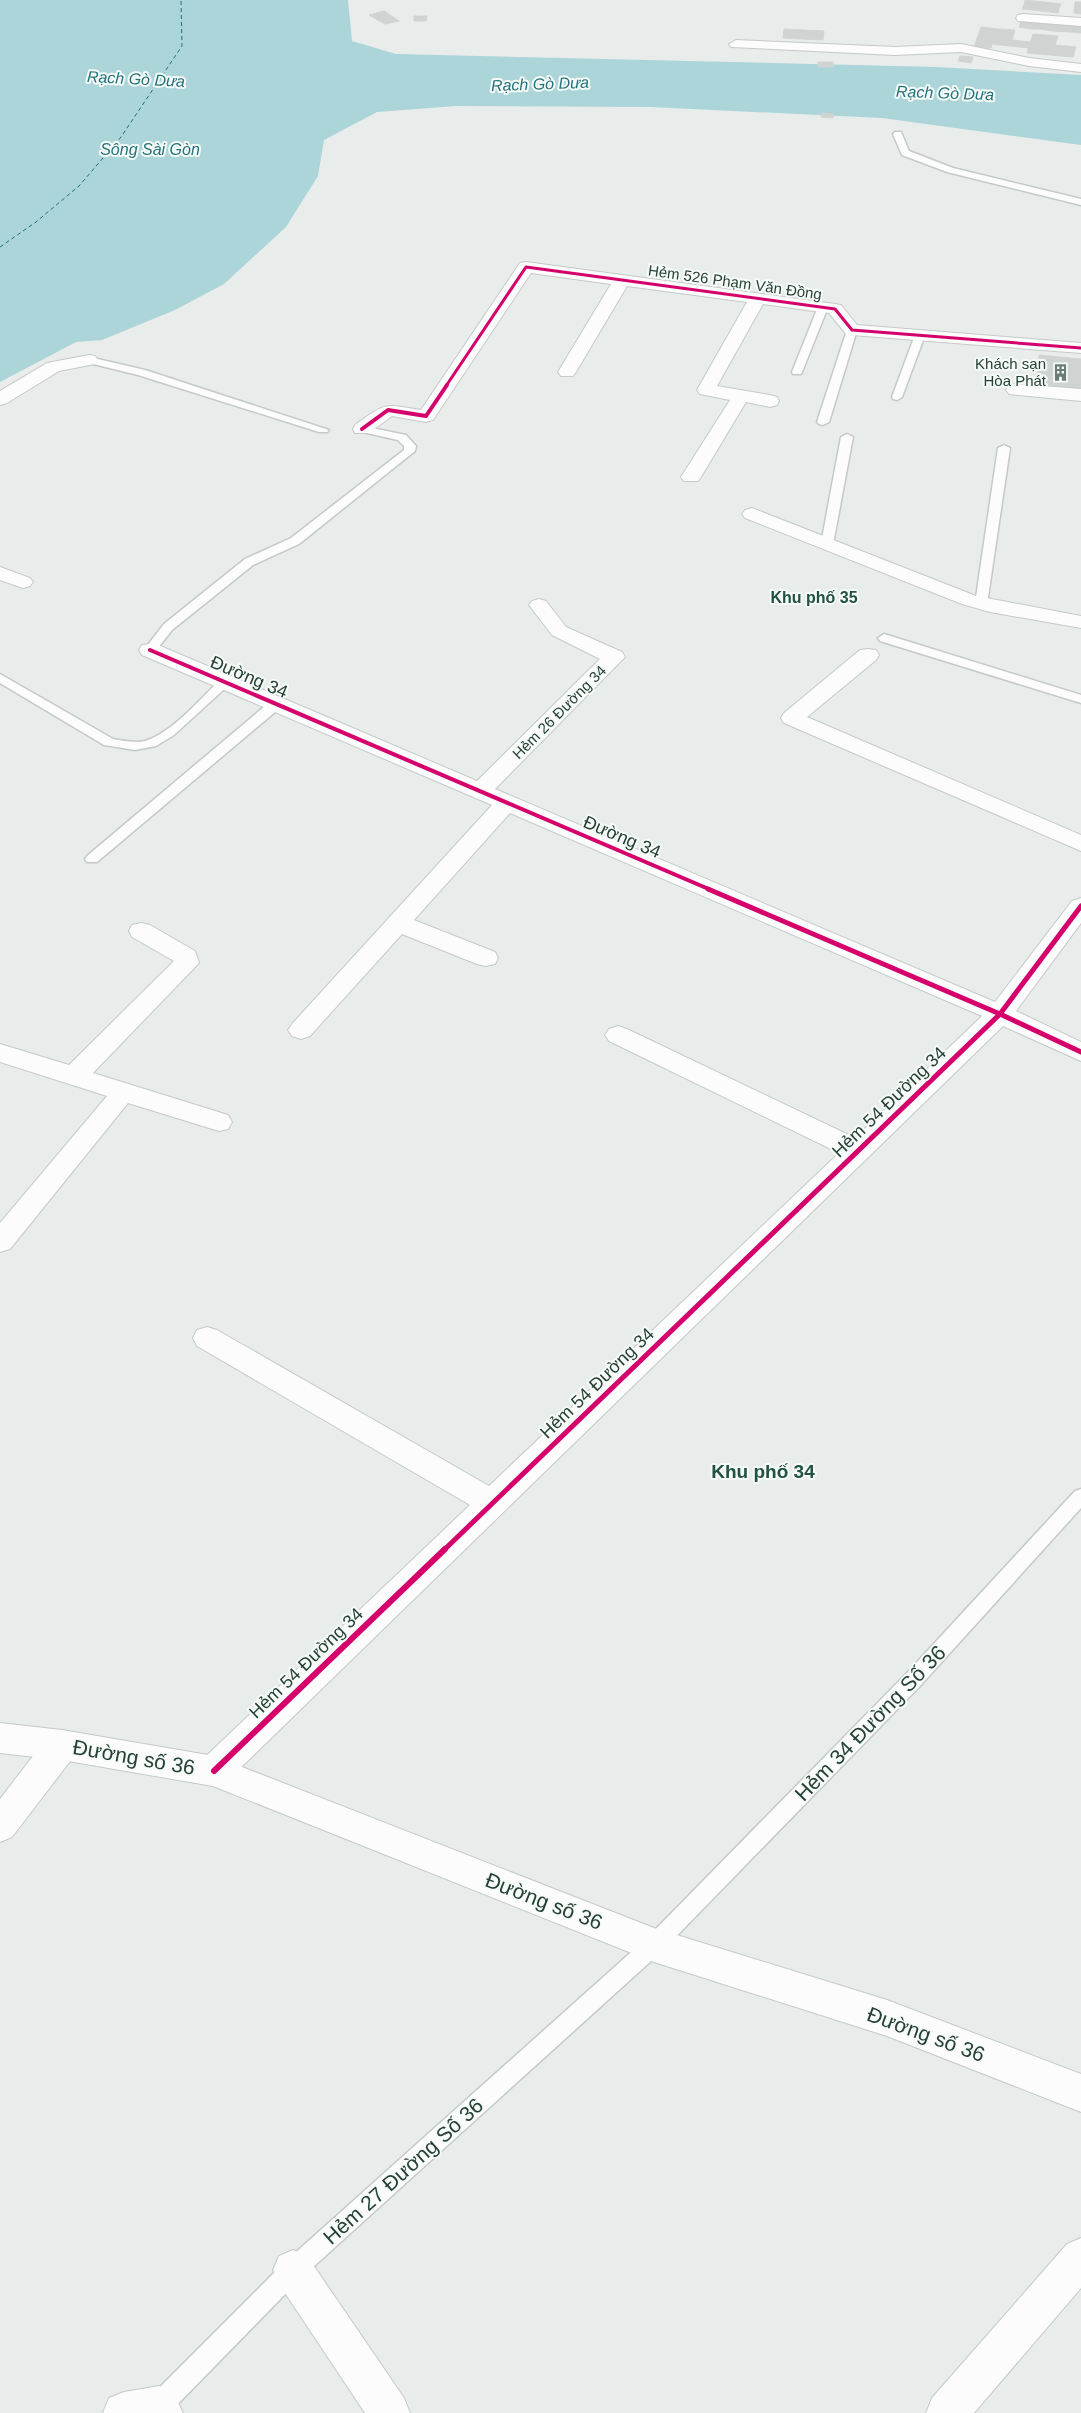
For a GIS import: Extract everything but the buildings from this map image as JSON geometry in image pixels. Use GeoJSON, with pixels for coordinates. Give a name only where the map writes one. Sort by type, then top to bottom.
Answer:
{"type":"FeatureCollection","features":[{"type":"Feature","properties":{"kind":"street"},"geometry":{"type":"LineString","coordinates":[[1023,18],[1081,22]]}},
{"type":"Feature","properties":{"kind":"street"},"geometry":{"type":"LineString","coordinates":[[736,44],[895,51],[961,48],[1029,62],[1081,68]]}},
{"type":"Feature","properties":{"kind":"street","name":"Hẻm 526 Phạm Văn Đồng"},"geometry":{"type":"LineString","coordinates":[[362,429],[388,410],[426,416],[526,267],[835,309],[852,330]]}},
{"type":"Feature","properties":{"kind":"street"},"geometry":{"type":"LineString","coordinates":[[566,372],[622,279]]}},
{"type":"Feature","properties":{"kind":"street"},"geometry":{"type":"LineString","coordinates":[[758,298],[706,390],[770,401]]}},
{"type":"Feature","properties":{"kind":"street"},"geometry":{"type":"LineString","coordinates":[[852,330],[1081,348]]}},
{"type":"Feature","properties":{"kind":"street"},"geometry":{"type":"LineString","coordinates":[[0,399],[53,368],[89,360]]}},
{"type":"Feature","properties":{"kind":"street"},"geometry":{"type":"LineString","coordinates":[[1015,390],[1081,395]]}},
{"type":"Feature","properties":{"kind":"street"},"geometry":{"type":"LineString","coordinates":[[691,477],[741,396]]}},
{"type":"Feature","properties":{"kind":"street"},"geometry":{"type":"LineString","coordinates":[[752,514],[981,604],[1081,622]]}},
{"type":"Feature","properties":{"kind":"street"},"geometry":{"type":"LineString","coordinates":[[0,573],[23,582]]}},
{"type":"Feature","properties":{"kind":"street","name":"Hẻm 26 Đường 34"},"geometry":{"type":"LineString","coordinates":[[480,791],[614,657],[558,631],[538,605]]}},
{"type":"Feature","properties":{"kind":"street","name":"Đường 34"},"geometry":{"type":"LineString","coordinates":[[150,650],[1000,1014],[1081,1052]]}},
{"type":"Feature","properties":{"kind":"street"},"geometry":{"type":"LineString","coordinates":[[868,655],[792,718],[1081,844]]}},
{"type":"Feature","properties":{"kind":"street"},"geometry":{"type":"LineString","coordinates":[[301,1030],[507,802]]}},
{"type":"Feature","properties":{"kind":"street","name":"Hẻm 54 Đường 34"},"geometry":{"type":"LineString","coordinates":[[214,1771],[1000,1014],[1081,906]]}},
{"type":"Feature","properties":{"kind":"street"},"geometry":{"type":"LineString","coordinates":[[398,923],[486,958]]}},
{"type":"Feature","properties":{"kind":"street"},"geometry":{"type":"LineString","coordinates":[[74,1076],[186,962],[186,957],[180,952],[141,931]]}},
{"type":"Feature","properties":{"kind":"street"},"geometry":{"type":"LineString","coordinates":[[618,1035],[858,1151]]}},
{"type":"Feature","properties":{"kind":"street"},"geometry":{"type":"LineString","coordinates":[[0,1053],[219,1122]]}},
{"type":"Feature","properties":{"kind":"street"},"geometry":{"type":"LineString","coordinates":[[0,1242],[115,1103]]}},
{"type":"Feature","properties":{"kind":"street"},"geometry":{"type":"LineString","coordinates":[[207,1338],[492,1503]]}},
{"type":"Feature","properties":{"kind":"street","name":"Đường số 36"},"geometry":{"type":"LineString","coordinates":[[0,1738],[62,1745],[214,1771],[654,1944],[887,2018],[1081,2092]]}},
{"type":"Feature","properties":{"kind":"street"},"geometry":{"type":"LineString","coordinates":[[0,1826],[62,1745]]}},
{"type":"Feature","properties":{"kind":"street"},"geometry":{"type":"LineString","coordinates":[[947,2413],[1081,2258]]}},
{"type":"Feature","properties":{"kind":"street"},"geometry":{"type":"LineString","coordinates":[[293,2270],[389,2413]]}},
{"type":"Feature","properties":{"kind":"lane"},"geometry":{"type":"LineString","coordinates":[[898,134],[905,152],[950,170],[1081,202]]}},
{"type":"Feature","properties":{"kind":"lane"},"geometry":{"type":"LineString","coordinates":[[797,372],[823,307]]}},
{"type":"Feature","properties":{"kind":"lane"},"geometry":{"type":"LineString","coordinates":[[823,422],[852,330]]}},
{"type":"Feature","properties":{"kind":"lane"},"geometry":{"type":"LineString","coordinates":[[897,397],[920,335]]}},
{"type":"Feature","properties":{"kind":"lane"},"geometry":{"type":"LineString","coordinates":[[89,360],[141,372],[323,430]]}},
{"type":"Feature","properties":{"kind":"lane"},"geometry":{"type":"LineString","coordinates":[[150,650],[168,627],[249,562],[295,541],[409,451],[410,446],[402,437],[362,429]]}},
{"type":"Feature","properties":{"kind":"lane"},"geometry":{"type":"LineString","coordinates":[[827,544],[847,437]]}},
{"type":"Feature","properties":{"kind":"lane"},"geometry":{"type":"LineString","coordinates":[[981,604],[1004,448]]}},
{"type":"Feature","properties":{"kind":"lane"},"geometry":{"type":"LineString","coordinates":[[884,638],[1081,699]]}},
{"type":"Feature","properties":{"kind":"lane"},"geometry":{"type":"LineString","coordinates":[[0,678],[109,742],[130,746],[151,743],[167,734],[226,682]]}},
{"type":"Feature","properties":{"kind":"lane"},"geometry":{"type":"LineString","coordinates":[[92,859],[276,704]]}},
{"type":"Feature","properties":{"kind":"lane","name":"Hẻm 34 Đường Số 36"},"geometry":{"type":"LineString","coordinates":[[654,1944],[913,1680],[1081,1496]]}},
{"type":"Feature","properties":{"kind":"lane","name":"Hẻm 27 Đường Số 36"},"geometry":{"type":"LineString","coordinates":[[149,2411],[293,2270],[654,1944]]}},
{"type":"Feature","properties":{"kind":"water","name":"Sông Sài Gòn"},"geometry":{"type":"Polygon","coordinates":[[[0,0],[348,0],[352,41],[396,54],[936,67],[1081,75],[1081,145],[882,118],[651,107],[456,106],[377,112],[324,140],[318,176],[286,227],[224,284],[175,310],[102,340],[76,342],[0,382],[0,0]]]}},
{"type":"Feature","properties":{"kind":"ferry route"},"geometry":{"type":"LineString","coordinates":[[0,247],[36,222],[79,186],[121,137],[182,46],[181,0]]}},
{"type":"Feature","properties":{"kind":"cycle path"},"geometry":{"type":"LineString","coordinates":[[362,429],[388,410],[426,416],[526,267],[835,309],[852,330],[1081,348]]}},
{"type":"Feature","properties":{"kind":"cycle path"},"geometry":{"type":"LineString","coordinates":[[150,650],[1000,1014],[1081,1052]]}},
{"type":"Feature","properties":{"kind":"cycle path"},"geometry":{"type":"LineString","coordinates":[[214,1771],[1000,1014],[1081,906]]}},
{"type":"Feature","properties":{"kind":"place","name":"Khách sạn Hòa Phát"},"geometry":{"type":"Point","coordinates":[1060,372]}},
{"type":"Feature","properties":{"kind":"district","name":"Khu phố 35"},"geometry":{"type":"Point","coordinates":[814,597]}},
{"type":"Feature","properties":{"kind":"district","name":"Khu phố 34"},"geometry":{"type":"Point","coordinates":[763,1471]}},
{"type":"Feature","properties":{"kind":"water label","name":"Rạch Gò Dưa"},"geometry":{"type":"Point","coordinates":[136,79]}},
{"type":"Feature","properties":{"kind":"water label","name":"Rạch Gò Dưa"},"geometry":{"type":"Point","coordinates":[540,84]}},
{"type":"Feature","properties":{"kind":"water label","name":"Rạch Gò Dưa"},"geometry":{"type":"Point","coordinates":[945,93]}}]}
